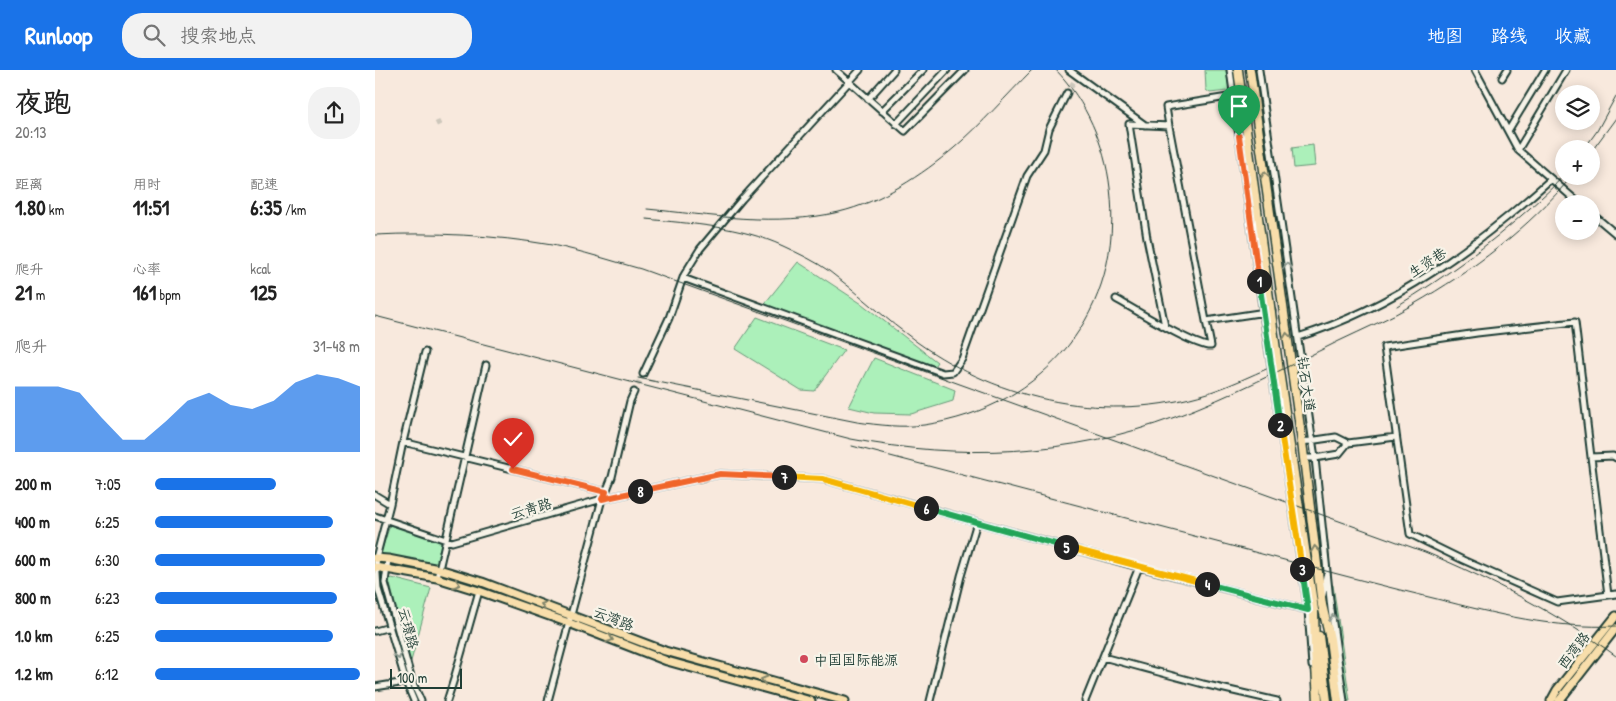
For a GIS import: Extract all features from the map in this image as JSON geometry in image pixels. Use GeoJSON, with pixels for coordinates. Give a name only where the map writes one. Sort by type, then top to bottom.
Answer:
{"type":"FeatureCollection","features":[{"type":"Feature","properties":{"kind":"highway","name":"钻石大道"},"geometry":{"type":"LineString","coordinates":[[1238,70],[1236,80],[1247,163],[1272,312],[1315,648],[1327,700]]}},
{"type":"Feature","properties":{"kind":"highway","name":"钻石大道"},"geometry":{"type":"LineString","coordinates":[[1250,70],[1302,442],[1322,605],[1330,639],[1327,700]]}},
{"type":"Feature","properties":{"kind":"highway"},"geometry":{"type":"LineString","coordinates":[[1311,610],[1319,637],[1327,700]]}},
{"type":"Feature","properties":{"kind":"highway"},"geometry":{"type":"LineString","coordinates":[[1319,637],[1320,680],[1327,700]]}},
{"type":"Feature","properties":{"kind":"main road","name":"云湾路"},"geometry":{"type":"LineString","coordinates":[[376,558],[439,568],[482,582],[667,661],[811,701]]}},
{"type":"Feature","properties":{"kind":"main road","name":"云湾路"},"geometry":{"type":"LineString","coordinates":[[375,567],[437,578],[570,619],[665,651],[845,701]]}},
{"type":"Feature","properties":{"kind":"main road","name":"西湾路"},"geometry":{"type":"LineString","coordinates":[[1551,701],[1557,690],[1616,616]]}},
{"type":"Feature","properties":{"kind":"main road","name":"西湾路"},"geometry":{"type":"LineString","coordinates":[[1559,701],[1616,628]]}},
{"type":"Feature","properties":{"kind":"street"},"geometry":{"type":"LineString","coordinates":[[836,70],[905,131],[965,70]]}},
{"type":"Feature","properties":{"kind":"street"},"geometry":{"type":"LineString","coordinates":[[643,374],[669,318],[683,278],[700,249],[742,199],[860,70]]}},
{"type":"Feature","properties":{"kind":"street"},"geometry":{"type":"LineString","coordinates":[[868,98],[894,70]]}},
{"type":"Feature","properties":{"kind":"street"},"geometry":{"type":"LineString","coordinates":[[882,111],[923,70]]}},
{"type":"Feature","properties":{"kind":"street"},"geometry":{"type":"LineString","coordinates":[[896,124],[947,70]]}},
{"type":"Feature","properties":{"kind":"street"},"geometry":{"type":"LineString","coordinates":[[1069,70],[1076,77],[1146,125]]}},
{"type":"Feature","properties":{"kind":"street"},"geometry":{"type":"LineString","coordinates":[[1076,77],[1080,70]]}},
{"type":"Feature","properties":{"kind":"street"},"geometry":{"type":"LineString","coordinates":[[1230,70],[1236,80],[1234,96],[1247,163],[1263,313],[1303,579],[1311,610]]}},
{"type":"Feature","properties":{"kind":"street"},"geometry":{"type":"LineString","coordinates":[[1259,70],[1313,440],[1344,701]]}},
{"type":"Feature","properties":{"kind":"street"},"geometry":{"type":"LineString","coordinates":[[1475,70],[1518,150],[1570,195]]}},
{"type":"Feature","properties":{"kind":"street"},"geometry":{"type":"LineString","coordinates":[[1502,78],[1507,70]]}},
{"type":"Feature","properties":{"kind":"street"},"geometry":{"type":"LineString","coordinates":[[1508,131],[1545,70]]}},
{"type":"Feature","properties":{"kind":"street"},"geometry":{"type":"LineString","coordinates":[[1518,150],[1566,70]]}},
{"type":"Feature","properties":{"kind":"street"},"geometry":{"type":"LineString","coordinates":[[683,278],[943,373],[953,372],[962,359],[1027,176],[1044,150],[1049,130],[1067,93]]}},
{"type":"Feature","properties":{"kind":"street"},"geometry":{"type":"LineString","coordinates":[[1116,300],[1206,347],[1211,346],[1166,107],[1234,96]]}},
{"type":"Feature","properties":{"kind":"street"},"geometry":{"type":"LineString","coordinates":[[1165,326],[1147,238],[1129,124],[1169,126]]}},
{"type":"Feature","properties":{"kind":"street","name":"生资巷"},"geometry":{"type":"LineString","coordinates":[[1298,337],[1323,329],[1414,285],[1473,246],[1515,212],[1551,179]]}},
{"type":"Feature","properties":{"kind":"street"},"geometry":{"type":"LineString","coordinates":[[1600,221],[1616,234]]}},
{"type":"Feature","properties":{"kind":"street"},"geometry":{"type":"LineString","coordinates":[[1206,321],[1272,312]]}},
{"type":"Feature","properties":{"kind":"street"},"geometry":{"type":"LineString","coordinates":[[1608,595],[1575,322],[1477,333],[1384,347],[1410,534],[1557,602],[1616,594]]}},
{"type":"Feature","properties":{"kind":"street","name":"云璟路"},"geometry":{"type":"LineString","coordinates":[[414,701],[406,682],[378,588],[375,567],[425,352]]}},
{"type":"Feature","properties":{"kind":"street"},"geometry":{"type":"LineString","coordinates":[[437,578],[486,365]]}},
{"type":"Feature","properties":{"kind":"street"},"geometry":{"type":"LineString","coordinates":[[548,701],[602,499],[612,477],[630,401],[634,392]]}},
{"type":"Feature","properties":{"kind":"street"},"geometry":{"type":"LineString","coordinates":[[1302,442],[1336,437],[1348,443],[1396,437]]}},
{"type":"Feature","properties":{"kind":"street"},"geometry":{"type":"LineString","coordinates":[[403,442],[606,492]]}},
{"type":"Feature","properties":{"kind":"street"},"geometry":{"type":"LineString","coordinates":[[1304,458],[1339,454],[1348,443]]}},
{"type":"Feature","properties":{"kind":"street"},"geometry":{"type":"LineString","coordinates":[[1591,457],[1613,456],[1616,458]]}},
{"type":"Feature","properties":{"kind":"street","name":"云青路"},"geometry":{"type":"LineString","coordinates":[[375,516],[453,542],[602,499],[720,474],[823,479],[1139,568],[1311,610]]}},
{"type":"Feature","properties":{"kind":"street"},"geometry":{"type":"LineString","coordinates":[[375,495],[390,504]]}},
{"type":"Feature","properties":{"kind":"street"},"geometry":{"type":"LineString","coordinates":[[930,701],[961,576],[977,522]]}},
{"type":"Feature","properties":{"kind":"street","name":"云璟路"},"geometry":{"type":"LineString","coordinates":[[388,559],[385,568],[385,580],[412,680],[421,701]]}},
{"type":"Feature","properties":{"kind":"street"},"geometry":{"type":"LineString","coordinates":[[1085,701],[1139,568]]}},
{"type":"Feature","properties":{"kind":"street"},"geometry":{"type":"LineString","coordinates":[[1322,605],[1327,568]]}},
{"type":"Feature","properties":{"kind":"street"},"geometry":{"type":"LineString","coordinates":[[385,580],[388,574],[400,571]]}},
{"type":"Feature","properties":{"kind":"street"},"geometry":{"type":"LineString","coordinates":[[447,701],[479,591]]}},
{"type":"Feature","properties":{"kind":"street"},"geometry":{"type":"LineString","coordinates":[[375,631],[390,627]]}},
{"type":"Feature","properties":{"kind":"street"},"geometry":{"type":"LineString","coordinates":[[1103,657],[1203,684],[1277,701]]}},
{"type":"Feature","properties":{"kind":"street"},"geometry":{"type":"LineString","coordinates":[[375,687],[406,682]]}},
{"type":"Feature","properties":{"kind":"green space"},"geometry":{"type":"Polygon","coordinates":[[[1205,70],[1226,70],[1229,89],[1227,91],[1210,93],[1206,90],[1205,70]]]}},
{"type":"Feature","properties":{"kind":"green space"},"geometry":{"type":"Polygon","coordinates":[[[1313,145],[1315,166],[1294,168],[1292,148],[1313,145]]]}},
{"type":"Feature","properties":{"kind":"green space"},"geometry":{"type":"Polygon","coordinates":[[[798,262],[862,304],[937,362],[932,369],[762,307],[798,262]]]}},
{"type":"Feature","properties":{"kind":"green space"},"geometry":{"type":"Polygon","coordinates":[[[757,317],[844,350],[814,391],[801,390],[735,349],[757,317]]]}},
{"type":"Feature","properties":{"kind":"green space"},"geometry":{"type":"Polygon","coordinates":[[[874,358],[955,390],[953,401],[911,414],[874,413],[849,407],[874,358]]]}},
{"type":"Feature","properties":{"kind":"green space"},"geometry":{"type":"Polygon","coordinates":[[[391,522],[443,541],[438,566],[399,557],[380,555],[391,522]]]}},
{"type":"Feature","properties":{"kind":"green space"},"geometry":{"type":"Polygon","coordinates":[[[392,578],[431,588],[410,665],[389,580],[392,578]]]}},
{"type":"Feature","properties":{"kind":"green space"},"geometry":{"type":"Polygon","coordinates":[[[1322,583],[1333,585],[1350,701],[1340,701],[1337,670],[1322,583]]]}},
{"type":"Feature","properties":{"kind":"tunnel"},"geometry":{"type":"LineString","coordinates":[[1067,93],[1076,78]]}},
{"type":"Feature","properties":{"kind":"tunnel"},"geometry":{"type":"LineString","coordinates":[[437,121],[440,127]]}},
{"type":"Feature","properties":{"kind":"tunnel"},"geometry":{"type":"LineString","coordinates":[[634,392],[643,374]]}},
{"type":"Feature","properties":{"kind":"railway"},"geometry":{"type":"LineString","coordinates":[[647,209],[719,217],[791,219],[839,212],[870,202],[915,177],[942,158],[974,129],[1032,70]]}},
{"type":"Feature","properties":{"kind":"railway"},"geometry":{"type":"LineString","coordinates":[[638,378],[857,422],[907,426],[924,425],[967,415],[1006,398],[1040,375],[1068,346],[1090,312],[1104,274],[1111,233],[1110,188],[1099,140],[1076,95],[1056,70]]}},
{"type":"Feature","properties":{"kind":"railway"},"geometry":{"type":"LineString","coordinates":[[1590,140],[1616,96]]}},
{"type":"Feature","properties":{"kind":"railway"},"geometry":{"type":"LineString","coordinates":[[1600,140],[1616,118]]}},
{"type":"Feature","properties":{"kind":"railway"},"geometry":{"type":"LineString","coordinates":[[1397,306],[1483,248],[1555,185]]}},
{"type":"Feature","properties":{"kind":"railway"},"geometry":{"type":"LineString","coordinates":[[375,316],[851,439],[892,446],[974,452],[1015,451],[1055,447],[1096,440],[1136,430],[1196,409],[1396,314],[1436,291],[1499,247],[1537,213],[1564,185]]}},
{"type":"Feature","properties":{"kind":"railway"},"geometry":{"type":"LineString","coordinates":[[646,219],[698,224],[733,230],[767,239],[783,246],[829,271],[906,334],[950,363],[984,380],[1020,393],[1057,402],[1133,407],[1171,402],[1208,393],[1271,367]]}},
{"type":"Feature","properties":{"kind":"railway"},"geometry":{"type":"LineString","coordinates":[[375,235],[464,235],[508,239],[552,245],[641,269],[1425,552],[1523,598],[1594,640],[1616,656]]}},
{"type":"Feature","properties":{"kind":"railway"},"geometry":{"type":"LineString","coordinates":[[852,446],[1325,571],[1481,610],[1548,623],[1616,626]]}},
{"type":"Feature","properties":{"kind":"place","name":"中国国际能源"},"geometry":{"type":"Point","coordinates":[804,659]}},
{"type":"Feature","properties":{"kind":"route"},"geometry":{"type":"LineString","coordinates":[[513,469],[606,492],[602,499],[720,474],[823,479],[1131,565],[1308,610],[1263,313],[1239,136]]}}]}
